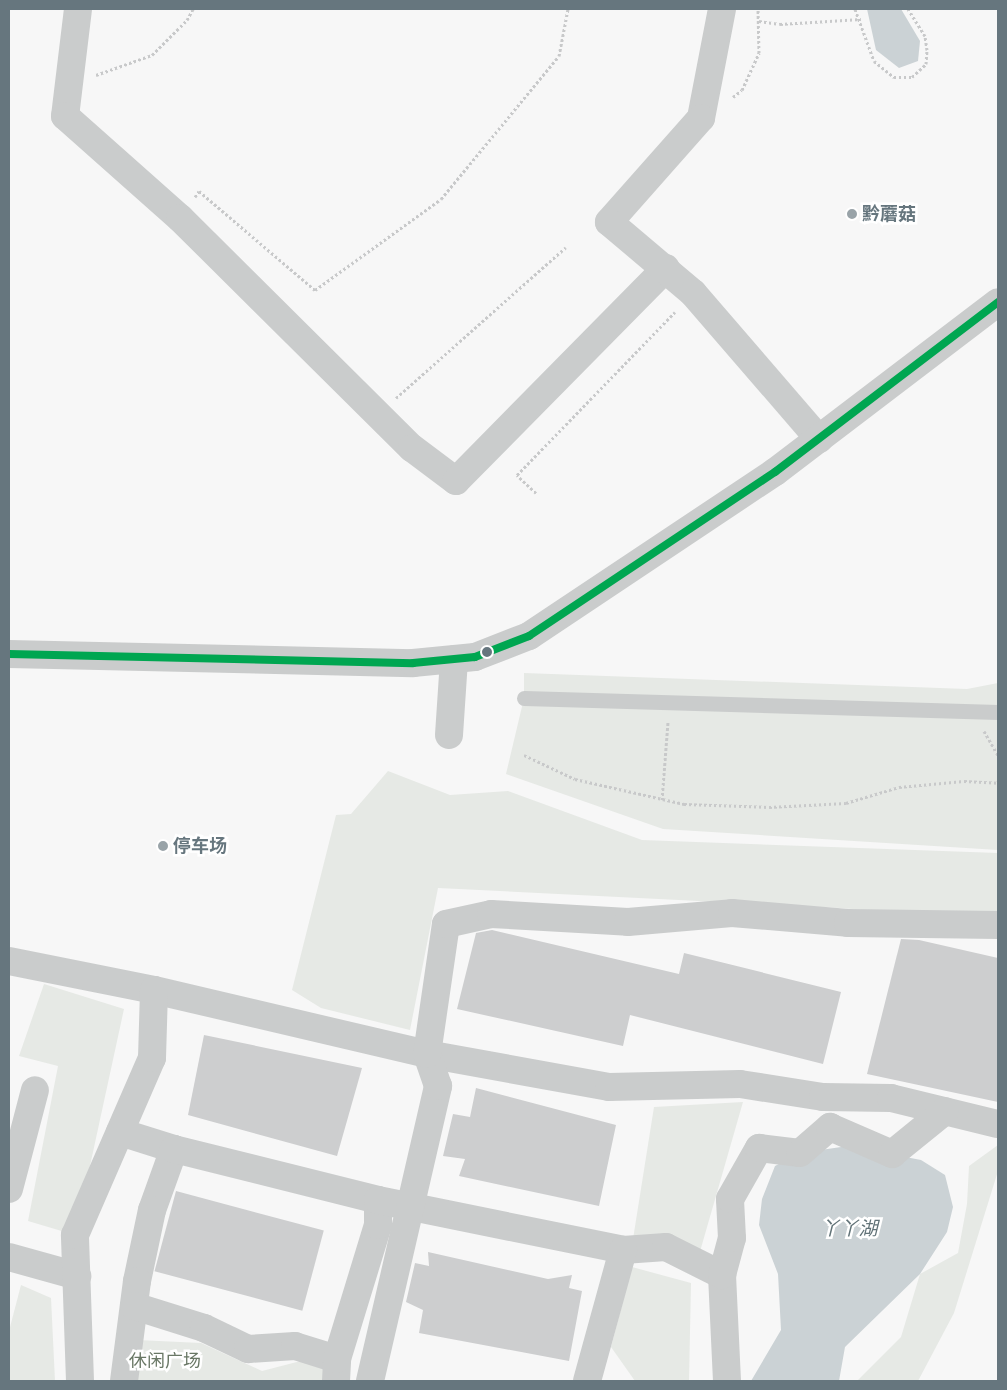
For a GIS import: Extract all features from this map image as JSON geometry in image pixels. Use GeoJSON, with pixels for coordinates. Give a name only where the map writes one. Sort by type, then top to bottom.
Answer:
{"type":"FeatureCollection","features":[{"type":"Feature","properties":{"kind":"street"},"geometry":{"type":"LineString","coordinates":[[78,9],[65,116],[180,218],[379,413],[412,448],[456,481],[666,268]]}},
{"type":"Feature","properties":{"kind":"street"},"geometry":{"type":"LineString","coordinates":[[722,9],[701,118],[609,222],[666,268],[693,293],[819,439]]}},
{"type":"Feature","properties":{"kind":"street"},"geometry":{"type":"LineString","coordinates":[[9,654],[413,663],[475,657],[529,636],[819,439],[998,302]]}},
{"type":"Feature","properties":{"kind":"street"},"geometry":{"type":"LineString","coordinates":[[449,735],[454,659]]}},
{"type":"Feature","properties":{"kind":"street"},"geometry":{"type":"LineString","coordinates":[[370,1381],[438,1086],[427,1054],[446,924],[491,914],[628,922],[732,913],[848,923],[998,925]]}},
{"type":"Feature","properties":{"kind":"street"},"geometry":{"type":"LineString","coordinates":[[9,961],[154,990],[427,1054],[609,1087],[740,1084],[823,1097],[890,1098],[998,1124]]}},
{"type":"Feature","properties":{"kind":"street"},"geometry":{"type":"LineString","coordinates":[[80,1381],[76,1235],[152,1058],[154,990]]}},
{"type":"Feature","properties":{"kind":"street"},"geometry":{"type":"LineString","coordinates":[[9,1190],[35,1090]]}},
{"type":"Feature","properties":{"kind":"street"},"geometry":{"type":"LineString","coordinates":[[727,1381],[722,1275],[732,1238],[730,1199],[759,1148],[800,1153],[830,1127],[892,1154],[946,1111]]}},
{"type":"Feature","properties":{"kind":"street"},"geometry":{"type":"LineString","coordinates":[[120,1132],[174,1149],[378,1200],[623,1250],[666,1247],[722,1275]]}},
{"type":"Feature","properties":{"kind":"street"},"geometry":{"type":"LineString","coordinates":[[124,1381],[134,1306],[152,1210],[174,1149]]}},
{"type":"Feature","properties":{"kind":"street"},"geometry":{"type":"LineString","coordinates":[[134,1306],[204,1328],[248,1349],[295,1346],[336,1370],[378,1225],[378,1200]]}},
{"type":"Feature","properties":{"kind":"street"},"geometry":{"type":"LineString","coordinates":[[587,1381],[623,1250]]}},
{"type":"Feature","properties":{"kind":"street"},"geometry":{"type":"LineString","coordinates":[[9,1257],[77,1276]]}},
{"type":"Feature","properties":{"kind":"lane"},"geometry":{"type":"LineString","coordinates":[[524,698],[998,712]]}},
{"type":"Feature","properties":{"kind":"path"},"geometry":{"type":"LineString","coordinates":[[70,80],[114,70],[152,54],[187,20],[193,9]]}},
{"type":"Feature","properties":{"kind":"path"},"geometry":{"type":"LineString","coordinates":[[180,218],[199,192],[315,290],[441,199],[559,56],[568,9]]}},
{"type":"Feature","properties":{"kind":"path"},"geometry":{"type":"LineString","coordinates":[[855,9],[861,19],[874,61],[894,77],[912,77],[926,64],[927,50],[924,36],[908,9]]}},
{"type":"Feature","properties":{"kind":"path"},"geometry":{"type":"LineString","coordinates":[[759,21],[780,24],[861,19]]}},
{"type":"Feature","properties":{"kind":"path"},"geometry":{"type":"LineString","coordinates":[[379,413],[566,247]]}},
{"type":"Feature","properties":{"kind":"path"},"geometry":{"type":"LineString","coordinates":[[536,493],[517,475],[693,293]]}},
{"type":"Feature","properties":{"kind":"path"},"geometry":{"type":"LineString","coordinates":[[662,800],[668,721],[666,702]]}},
{"type":"Feature","properties":{"kind":"path"},"geometry":{"type":"LineString","coordinates":[[524,755],[575,779],[662,800],[768,807],[846,803],[898,788],[964,781],[998,783]]}},
{"type":"Feature","properties":{"kind":"green space"},"geometry":{"type":"Polygon","coordinates":[[[524,673],[967,689],[998,683],[998,850],[663,829],[506,774],[524,698],[524,673]]]}},
{"type":"Feature","properties":{"kind":"green space"},"geometry":{"type":"Polygon","coordinates":[[[388,771],[450,795],[508,791],[642,840],[998,853],[998,921],[840,908],[438,888],[410,1030],[321,1008],[292,990],[336,815],[351,814],[388,771]]]}},
{"type":"Feature","properties":{"kind":"green space"},"geometry":{"type":"Polygon","coordinates":[[[44,984],[124,1009],[75,1235],[28,1221],[58,1066],[19,1056],[44,984]]]}},
{"type":"Feature","properties":{"kind":"green space"},"geometry":{"type":"Polygon","coordinates":[[[743,1102],[699,1255],[633,1239],[654,1107],[743,1102]]]}},
{"type":"Feature","properties":{"kind":"green space"},"geometry":{"type":"Polygon","coordinates":[[[998,1145],[998,1171],[954,1313],[918,1381],[857,1381],[901,1337],[920,1274],[958,1253],[967,1204],[969,1166],[998,1145]]]}},
{"type":"Feature","properties":{"kind":"green space"},"geometry":{"type":"Polygon","coordinates":[[[632,1267],[691,1283],[689,1381],[635,1381],[611,1347],[632,1267]]]}},
{"type":"Feature","properties":{"kind":"green space"},"geometry":{"type":"Polygon","coordinates":[[[21,1285],[51,1298],[55,1381],[9,1381],[9,1331],[21,1285]]]}},
{"type":"Feature","properties":{"kind":"green space","name":"休闲广场"},"geometry":{"type":"Polygon","coordinates":[[[138,1340],[201,1343],[262,1371],[320,1356],[326,1381],[129,1381],[138,1340]]]}},
{"type":"Feature","properties":{"kind":"water"},"geometry":{"type":"Polygon","coordinates":[[[867,9],[901,9],[920,41],[918,61],[899,68],[876,50],[867,9]]]}},
{"type":"Feature","properties":{"kind":"water","name":"丫丫湖"},"geometry":{"type":"Polygon","coordinates":[[[848,1146],[921,1160],[945,1175],[953,1207],[947,1232],[920,1274],[845,1347],[839,1381],[751,1381],[781,1330],[778,1274],[759,1225],[762,1199],[775,1166],[800,1153],[848,1146]]]}},
{"type":"Feature","properties":{"kind":"building"},"geometry":{"type":"Polygon","coordinates":[[[492,930],[679,974],[684,953],[841,992],[823,1064],[630,1015],[623,1046],[457,1009],[476,933],[492,930]]]}},
{"type":"Feature","properties":{"kind":"building"},"geometry":{"type":"Polygon","coordinates":[[[901,939],[919,940],[998,958],[998,1102],[867,1074],[901,939]]]}},
{"type":"Feature","properties":{"kind":"building"},"geometry":{"type":"Polygon","coordinates":[[[204,1035],[362,1068],[337,1156],[188,1115],[204,1035]]]}},
{"type":"Feature","properties":{"kind":"building"},"geometry":{"type":"Polygon","coordinates":[[[476,1088],[616,1125],[599,1206],[459,1176],[465,1159],[443,1156],[453,1114],[470,1117],[476,1088]]]}},
{"type":"Feature","properties":{"kind":"building"},"geometry":{"type":"Polygon","coordinates":[[[176,1191],[324,1231],[302,1311],[155,1271],[176,1191]]]}},
{"type":"Feature","properties":{"kind":"building"},"geometry":{"type":"Polygon","coordinates":[[[428,1252],[548,1279],[572,1275],[569,1288],[582,1291],[569,1361],[419,1333],[423,1310],[406,1302],[415,1263],[429,1266],[428,1252]]]}},
{"type":"Feature","properties":{"kind":"transit line"},"geometry":{"type":"LineString","coordinates":[[9,654],[413,663],[475,657],[529,636],[775,472],[998,302]]}},
{"type":"Feature","properties":{"kind":"place","name":"黔蘑菇"},"geometry":{"type":"Point","coordinates":[852,214]}},
{"type":"Feature","properties":{"kind":"place","name":"停车场"},"geometry":{"type":"Point","coordinates":[163,846]}}]}
